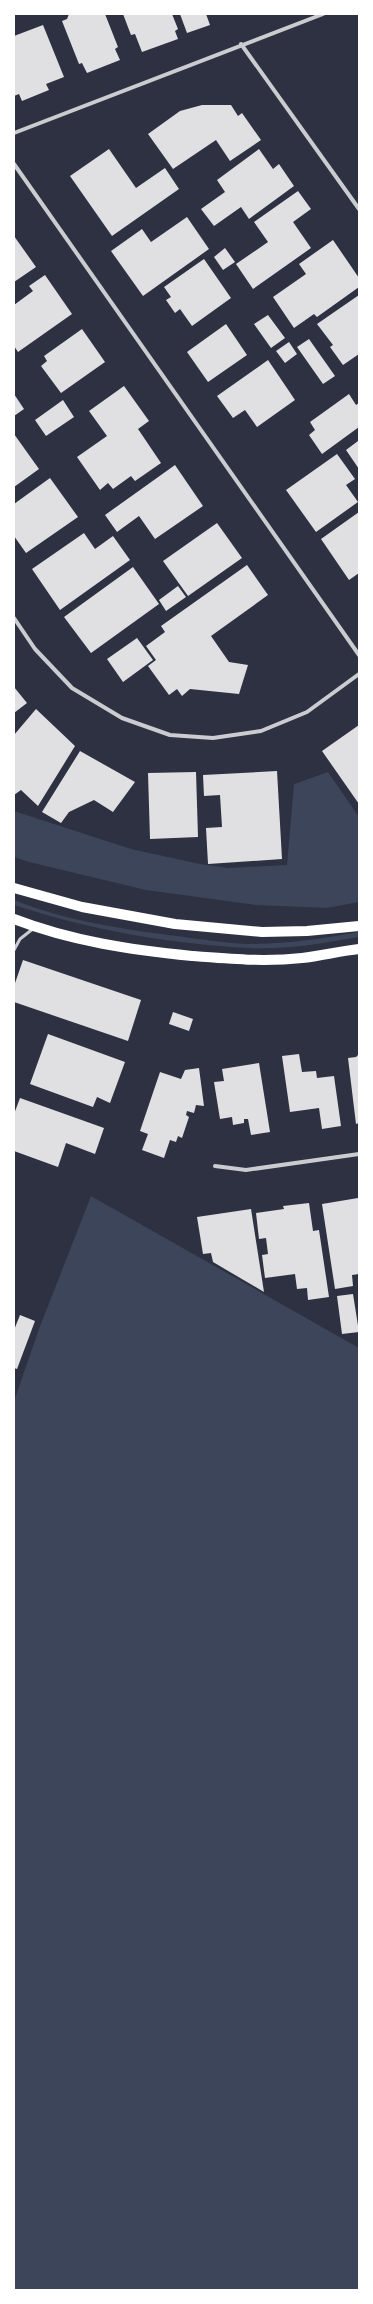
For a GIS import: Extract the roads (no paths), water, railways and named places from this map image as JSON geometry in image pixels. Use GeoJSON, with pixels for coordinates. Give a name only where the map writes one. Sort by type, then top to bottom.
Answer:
{"type":"FeatureCollection","features":[{"type":"Feature","properties":{"kind":"main road"},"geometry":{"type":"LineString","coordinates":[[14,888],[82,907],[175,924],[262,932],[307,931],[359,926]]}},
{"type":"Feature","properties":{"kind":"main road"},"geometry":{"type":"LineString","coordinates":[[14,918],[35,927],[95,943],[155,952],[242,960],[301,958],[359,949]]}},
{"type":"Feature","properties":{"kind":"street"},"geometry":{"type":"LineString","coordinates":[[14,133],[241,44],[322,14]]}},
{"type":"Feature","properties":{"kind":"street"},"geometry":{"type":"LineString","coordinates":[[241,44],[359,209]]}},
{"type":"Feature","properties":{"kind":"street"},"geometry":{"type":"LineString","coordinates":[[14,164],[359,655]]}},
{"type":"Feature","properties":{"kind":"street"},"geometry":{"type":"LineString","coordinates":[[14,618],[35,649],[72,688],[122,718],[170,735],[213,738],[261,731],[307,712],[359,674]]}},
{"type":"Feature","properties":{"kind":"street"},"geometry":{"type":"LineString","coordinates":[[215,1166],[246,1170],[359,1154]]}},
{"type":"Feature","properties":{"kind":"lane"},"geometry":{"type":"LineString","coordinates":[[14,950],[20,939],[35,927]]}}]}
